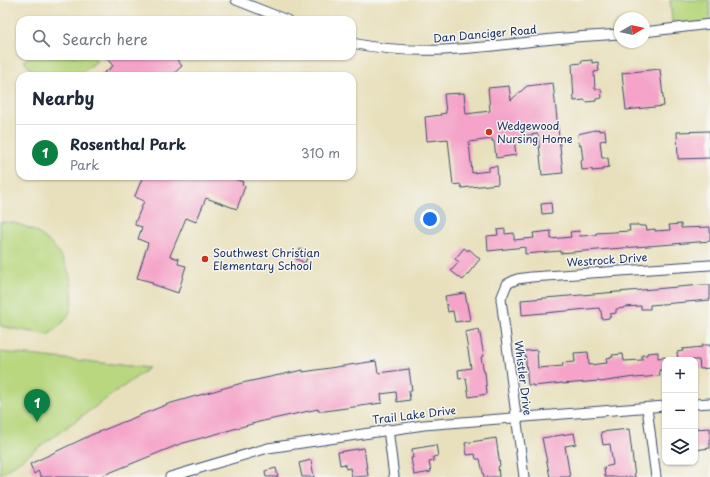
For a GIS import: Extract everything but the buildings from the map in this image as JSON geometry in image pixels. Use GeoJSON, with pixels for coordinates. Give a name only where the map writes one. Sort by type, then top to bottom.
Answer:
{"type":"FeatureCollection","features":[{"type":"Feature","properties":{"kind":"street"},"geometry":{"type":"LineString","coordinates":[[236,0],[277,16]]}},
{"type":"Feature","properties":{"kind":"street"},"geometry":{"type":"LineString","coordinates":[[650,31],[710,24]]}},
{"type":"Feature","properties":{"kind":"street","name":"Dan Danciger Road"},"geometry":{"type":"LineString","coordinates":[[356,44],[391,49],[426,51],[452,50],[614,34]]}},
{"type":"Feature","properties":{"kind":"street","name":"Westrock Drive"},"geometry":{"type":"LineString","coordinates":[[507,284],[517,279],[531,277],[710,265]]}},
{"type":"Feature","properties":{"kind":"street","name":"Whistler Drive"},"geometry":{"type":"LineString","coordinates":[[507,284],[501,299],[524,477]]}},
{"type":"Feature","properties":{"kind":"street"},"geometry":{"type":"LineString","coordinates":[[698,404],[710,403]]}},
{"type":"Feature","properties":{"kind":"street","name":"Trail Lake Drive"},"geometry":{"type":"LineString","coordinates":[[170,477],[268,448],[388,429],[516,417],[662,406]]}},
{"type":"Feature","properties":{"kind":"street"},"geometry":{"type":"LineString","coordinates":[[647,408],[656,477]]}},
{"type":"Feature","properties":{"kind":"street"},"geometry":{"type":"LineString","coordinates":[[388,429],[394,477]]}},
{"type":"Feature","properties":{"kind":"green space"},"geometry":{"type":"Polygon","coordinates":[[[670,0],[710,0],[710,24],[673,28],[670,0]]]}},
{"type":"Feature","properties":{"kind":"green space"},"geometry":{"type":"Polygon","coordinates":[[[24,61],[97,61],[83,72],[33,72],[24,61]]]}},
{"type":"Feature","properties":{"kind":"green space"},"geometry":{"type":"Polygon","coordinates":[[[0,222],[14,223],[38,233],[58,252],[65,263],[70,276],[72,306],[65,320],[59,327],[48,335],[0,326],[0,222]]]}},
{"type":"Feature","properties":{"kind":"green space"},"geometry":{"type":"Polygon","coordinates":[[[0,352],[149,368],[0,475],[0,352]]]}},
{"type":"Feature","properties":{"kind":"place","name":"Wedgewood Nursing Home"},"geometry":{"type":"Point","coordinates":[489,132]}},
{"type":"Feature","properties":{"kind":"place","name":"Southwest Christian Elementary School"},"geometry":{"type":"Point","coordinates":[205,259]}},
{"type":"Feature","properties":{"kind":"place","name":"Rosenthal Park"},"geometry":{"type":"Point","coordinates":[37,422]}}]}
